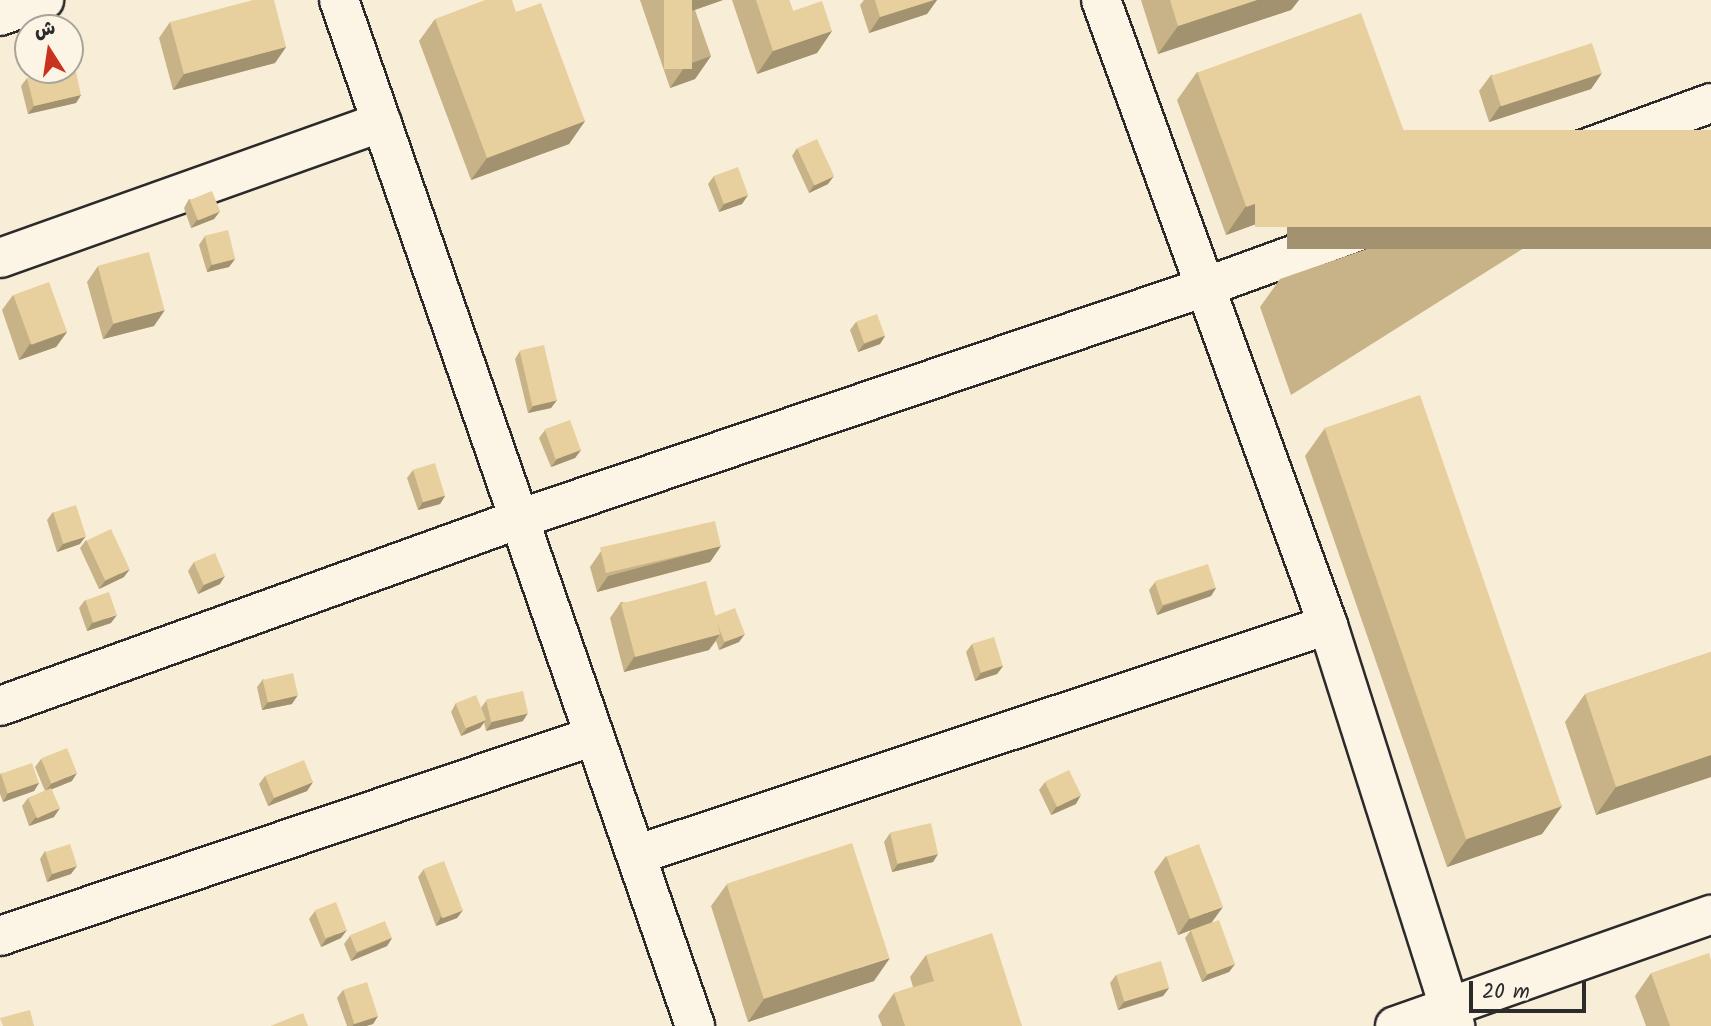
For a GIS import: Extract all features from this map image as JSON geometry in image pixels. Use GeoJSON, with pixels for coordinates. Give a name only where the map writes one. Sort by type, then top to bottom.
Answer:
{"type":"FeatureCollection","features":[{"type":"Feature","properties":{"kind":"street"},"geometry":{"type":"LineString","coordinates":[[0,16],[44,0]]}},
{"type":"Feature","properties":{"kind":"street"},"geometry":{"type":"LineString","coordinates":[[339,0],[695,1026]]}},
{"type":"Feature","properties":{"kind":"street"},"geometry":{"type":"LineString","coordinates":[[1101,0],[1208,286],[1328,625],[1452,1017]]}},
{"type":"Feature","properties":{"kind":"street"},"geometry":{"type":"LineString","coordinates":[[0,706],[519,519],[1208,286],[1711,103]]}},
{"type":"Feature","properties":{"kind":"street"},"geometry":{"type":"LineString","coordinates":[[0,258],[381,122]]}},
{"type":"Feature","properties":{"kind":"street"},"geometry":{"type":"LineString","coordinates":[[636,855],[1328,625]]}},
{"type":"Feature","properties":{"kind":"street"},"geometry":{"type":"LineString","coordinates":[[0,936],[594,736]]}},
{"type":"Feature","properties":{"kind":"street"},"geometry":{"type":"LineString","coordinates":[[1395,1026],[1452,1017],[1711,915]]}},
{"type":"Feature","properties":{"kind":"building"},"geometry":{"type":"Polygon","coordinates":[[[253,0],[274,0],[286,47],[184,74],[170,22],[253,0]]]}},
{"type":"Feature","properties":{"kind":"building"},"geometry":{"type":"Polygon","coordinates":[[[485,0],[512,0],[516,12],[541,3],[585,121],[487,158],[435,19],[485,0]]]}},
{"type":"Feature","properties":{"kind":"building"},"geometry":{"type":"Polygon","coordinates":[[[664,0],[692,0],[692,69],[664,69],[664,0]]]}},
{"type":"Feature","properties":{"kind":"building"},"geometry":{"type":"Polygon","coordinates":[[[756,0],[789,0],[793,11],[822,1],[832,31],[773,51],[756,0]]]}},
{"type":"Feature","properties":{"kind":"building"},"geometry":{"type":"Polygon","coordinates":[[[875,0],[934,0],[880,17],[875,0]]]}},
{"type":"Feature","properties":{"kind":"building"},"geometry":{"type":"Polygon","coordinates":[[[1170,0],[1257,0],[1178,26],[1170,0]]]}},
{"type":"Feature","properties":{"kind":"building"},"geometry":{"type":"Polygon","coordinates":[[[1361,13],[1410,147],[1246,207],[1197,73],[1361,13]]]}},
{"type":"Feature","properties":{"kind":"building"},"geometry":{"type":"Polygon","coordinates":[[[1592,43],[1602,73],[1501,106],[1491,76],[1592,43]]]}},
{"type":"Feature","properties":{"kind":"building"},"geometry":{"type":"Polygon","coordinates":[[[28,84],[79,84],[81,95],[34,106],[28,84]]]}},
{"type":"Feature","properties":{"kind":"building"},"geometry":{"type":"Polygon","coordinates":[[[1255,130],[1711,130],[1711,227],[1255,227],[1255,130]]]}},
{"type":"Feature","properties":{"kind":"building"},"geometry":{"type":"Polygon","coordinates":[[[817,139],[834,176],[814,185],[797,148],[817,139]]]}},
{"type":"Feature","properties":{"kind":"building"},"geometry":{"type":"Polygon","coordinates":[[[738,167],[748,195],[724,204],[714,176],[738,167]]]}},
{"type":"Feature","properties":{"kind":"building"},"geometry":{"type":"Polygon","coordinates":[[[212,191],[220,211],[198,220],[190,200],[212,191]]]}},
{"type":"Feature","properties":{"kind":"building"},"geometry":{"type":"Polygon","coordinates":[[[228,230],[235,259],[212,265],[205,236],[228,230]]]}},
{"type":"Feature","properties":{"kind":"building"},"geometry":{"type":"Polygon","coordinates":[[[149,252],[165,310],[113,324],[98,266],[149,252]]]}},
{"type":"Feature","properties":{"kind":"building"},"geometry":{"type":"Polygon","coordinates":[[[49,282],[67,332],[31,345],[13,295],[49,282]]]}},
{"type":"Feature","properties":{"kind":"building"},"geometry":{"type":"Polygon","coordinates":[[[877,314],[885,336],[864,343],[856,322],[877,314]]]}},
{"type":"Feature","properties":{"kind":"building"},"geometry":{"type":"Polygon","coordinates":[[[544,345],[557,401],[532,406],[520,351],[544,345]]]}},
{"type":"Feature","properties":{"kind":"building"},"geometry":{"type":"Polygon","coordinates":[[[1420,395],[1562,806],[1466,839],[1325,428],[1420,395]]]}},
{"type":"Feature","properties":{"kind":"building"},"geometry":{"type":"Polygon","coordinates":[[[570,420],[581,450],[556,459],[545,429],[570,420]]]}},
{"type":"Feature","properties":{"kind":"building"},"geometry":{"type":"Polygon","coordinates":[[[435,463],[445,496],[423,502],[413,470],[435,463]]]}},
{"type":"Feature","properties":{"kind":"building"},"geometry":{"type":"Polygon","coordinates":[[[76,505],[86,536],[63,544],[53,512],[76,505]]]}},
{"type":"Feature","properties":{"kind":"building"},"geometry":{"type":"Polygon","coordinates":[[[715,521],[721,546],[606,573],[600,548],[715,521]]]}},
{"type":"Feature","properties":{"kind":"building"},"geometry":{"type":"Polygon","coordinates":[[[111,529],[130,569],[105,580],[87,540],[111,529]]]}},
{"type":"Feature","properties":{"kind":"building"},"geometry":{"type":"Polygon","coordinates":[[[215,553],[225,576],[204,585],[194,562],[215,553]]]}},
{"type":"Feature","properties":{"kind":"building"},"geometry":{"type":"Polygon","coordinates":[[[1208,564],[1216,588],[1162,605],[1155,581],[1208,564]]]}},
{"type":"Feature","properties":{"kind":"building"},"geometry":{"type":"Polygon","coordinates":[[[706,581],[720,634],[635,657],[621,604],[706,581]]]}},
{"type":"Feature","properties":{"kind":"building"},"geometry":{"type":"Polygon","coordinates":[[[109,592],[117,615],[93,623],[85,600],[109,592]]]}},
{"type":"Feature","properties":{"kind":"building"},"geometry":{"type":"Polygon","coordinates":[[[735,608],[745,634],[724,642],[714,616],[735,608]]]}},
{"type":"Feature","properties":{"kind":"building"},"geometry":{"type":"Polygon","coordinates":[[[994,637],[1003,666],[981,672],[972,644],[994,637]]]}},
{"type":"Feature","properties":{"kind":"building"},"geometry":{"type":"Polygon","coordinates":[[[1711,652],[1711,755],[1616,787],[1585,694],[1711,652]]]}},
{"type":"Feature","properties":{"kind":"building"},"geometry":{"type":"Polygon","coordinates":[[[293,673],[298,695],[268,702],[263,680],[293,673]]]}},
{"type":"Feature","properties":{"kind":"building"},"geometry":{"type":"Polygon","coordinates":[[[523,691],[528,713],[491,722],[486,700],[523,691]]]}},
{"type":"Feature","properties":{"kind":"building"},"geometry":{"type":"Polygon","coordinates":[[[476,695],[486,720],[466,728],[456,703],[476,695]]]}},
{"type":"Feature","properties":{"kind":"building"},"geometry":{"type":"Polygon","coordinates":[[[67,748],[77,773],[51,784],[41,758],[67,748]]]}},
{"type":"Feature","properties":{"kind":"building"},"geometry":{"type":"Polygon","coordinates":[[[304,760],[313,782],[274,798],[265,776],[304,760]]]}},
{"type":"Feature","properties":{"kind":"building"},"geometry":{"type":"Polygon","coordinates":[[[32,763],[39,783],[8,794],[1,774],[32,763]]]}},
{"type":"Feature","properties":{"kind":"building"},"geometry":{"type":"Polygon","coordinates":[[[1069,770],[1081,795],[1057,807],[1045,782],[1069,770]]]}},
{"type":"Feature","properties":{"kind":"building"},"geometry":{"type":"Polygon","coordinates":[[[51,788],[60,808],[37,818],[28,798],[51,788]]]}},
{"type":"Feature","properties":{"kind":"building"},"geometry":{"type":"Polygon","coordinates":[[[931,823],[938,854],[897,864],[890,832],[931,823]]]}},
{"type":"Feature","properties":{"kind":"building"},"geometry":{"type":"Polygon","coordinates":[[[852,843],[889,958],[764,999],[726,884],[852,843]]]}},
{"type":"Feature","properties":{"kind":"building"},"geometry":{"type":"Polygon","coordinates":[[[70,844],[77,866],[52,874],[45,852],[70,844]]]}},
{"type":"Feature","properties":{"kind":"building"},"geometry":{"type":"Polygon","coordinates":[[[1199,844],[1223,907],[1190,919],[1166,857],[1199,844]]]}},
{"type":"Feature","properties":{"kind":"building"},"geometry":{"type":"Polygon","coordinates":[[[444,861],[463,910],[442,918],[423,869],[444,861]]]}},
{"type":"Feature","properties":{"kind":"building"},"geometry":{"type":"Polygon","coordinates":[[[336,902],[347,930],[325,938],[315,910],[336,902]]]}},
{"type":"Feature","properties":{"kind":"building"},"geometry":{"type":"Polygon","coordinates":[[[1219,920],[1235,964],[1207,974],[1191,930],[1219,920]]]}},
{"type":"Feature","properties":{"kind":"building"},"geometry":{"type":"Polygon","coordinates":[[[385,921],[392,938],[357,952],[350,935],[385,921]]]}},
{"type":"Feature","properties":{"kind":"building"},"geometry":{"type":"Polygon","coordinates":[[[992,933],[1022,1026],[905,1026],[894,993],[934,981],[926,955],[992,933]]]}},
{"type":"Feature","properties":{"kind":"building"},"geometry":{"type":"Polygon","coordinates":[[[1709,953],[1711,1026],[1670,1026],[1651,973],[1709,953]]]}},
{"type":"Feature","properties":{"kind":"building"},"geometry":{"type":"Polygon","coordinates":[[[1161,961],[1169,988],[1124,1002],[1116,975],[1161,961]]]}},
{"type":"Feature","properties":{"kind":"building"},"geometry":{"type":"Polygon","coordinates":[[[367,982],[378,1016],[354,1024],[343,990],[367,982]]]}},
{"type":"Feature","properties":{"kind":"building"},"geometry":{"type":"Polygon","coordinates":[[[30,1010],[34,1026],[3,1026],[0,1018],[30,1010]]]}},
{"type":"Feature","properties":{"kind":"building"},"geometry":{"type":"Polygon","coordinates":[[[303,1013],[308,1026],[270,1026],[303,1013]]]}}]}
